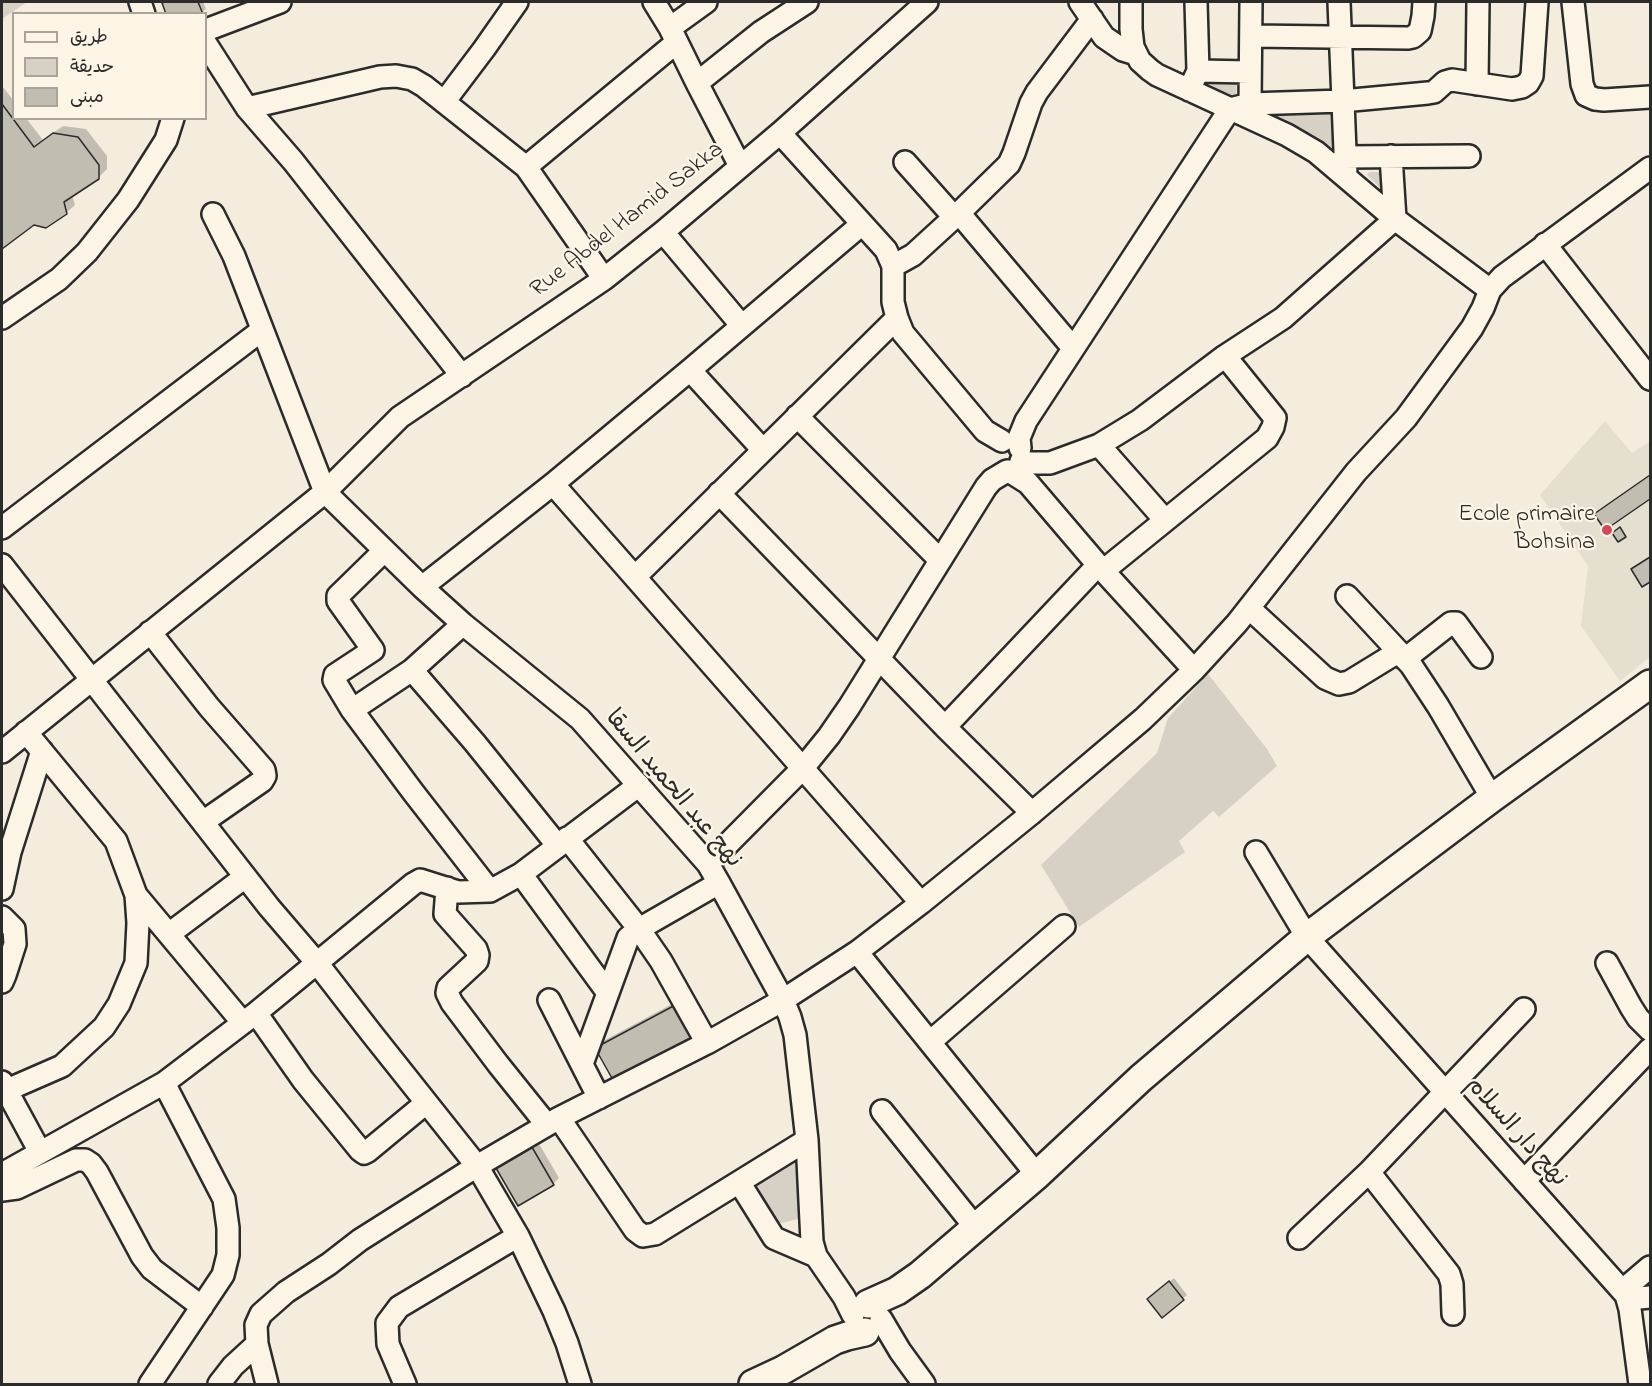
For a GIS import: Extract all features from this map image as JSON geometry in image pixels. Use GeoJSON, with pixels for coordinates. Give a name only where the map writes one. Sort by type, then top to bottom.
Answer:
{"type":"FeatureCollection","features":[{"type":"Feature","properties":{"kind":"main road"},"geometry":{"type":"LineString","coordinates":[[753,1384],[823,1347],[843,1329],[867,1317],[1037,1175],[1141,1078],[1307,937],[1492,798],[1650,684]]}},
{"type":"Feature","properties":{"kind":"street"},"geometry":{"type":"LineString","coordinates":[[207,30],[280,2]]}},
{"type":"Feature","properties":{"kind":"street"},"geometry":{"type":"LineString","coordinates":[[444,102],[517,2]]}},
{"type":"Feature","properties":{"kind":"street"},"geometry":{"type":"LineString","coordinates":[[654,2],[674,35],[740,166]]}},
{"type":"Feature","properties":{"kind":"street"},"geometry":{"type":"LineString","coordinates":[[672,2],[674,35]]}},
{"type":"Feature","properties":{"kind":"street"},"geometry":{"type":"LineString","coordinates":[[526,167],[674,35],[705,2]]}},
{"type":"Feature","properties":{"kind":"street"},"geometry":{"type":"LineString","coordinates":[[697,84],[760,32],[807,2]]}},
{"type":"Feature","properties":{"kind":"street","name":"Rue Abdel Hamid Sakka"},"geometry":{"type":"LineString","coordinates":[[2,752],[325,492],[400,417],[604,279],[663,232],[927,2]]}},
{"type":"Feature","properties":{"kind":"street"},"geometry":{"type":"LineString","coordinates":[[1080,2],[1104,37],[1123,50],[1136,54]]}},
{"type":"Feature","properties":{"kind":"street"},"geometry":{"type":"LineString","coordinates":[[1131,2],[1131,40],[1140,61],[1157,75],[1189,90],[1240,107],[1316,152],[1345,166],[1395,219],[1490,291]]}},
{"type":"Feature","properties":{"kind":"street"},"geometry":{"type":"LineString","coordinates":[[1189,90],[1198,71],[1196,2]]}},
{"type":"Feature","properties":{"kind":"street"},"geometry":{"type":"LineString","coordinates":[[708,864],[802,768],[829,736],[986,487],[1020,438],[1026,421],[1073,348],[1240,107],[1250,72],[1251,2]]}},
{"type":"Feature","properties":{"kind":"street"},"geometry":{"type":"LineString","coordinates":[[1339,2],[1345,166]]}},
{"type":"Feature","properties":{"kind":"street"},"geometry":{"type":"LineString","coordinates":[[1251,36],[1413,37],[1422,26],[1424,2]]}},
{"type":"Feature","properties":{"kind":"street"},"geometry":{"type":"LineString","coordinates":[[1477,84],[1478,2]]}},
{"type":"Feature","properties":{"kind":"street"},"geometry":{"type":"LineString","coordinates":[[1240,107],[1432,93],[1442,84],[1452,80],[1512,88],[1522,87],[1528,84],[1532,73],[1536,2]]}},
{"type":"Feature","properties":{"kind":"street"},"geometry":{"type":"LineString","coordinates":[[1574,2],[1582,84],[1586,95],[1604,100],[1650,97]]}},
{"type":"Feature","properties":{"kind":"street"},"geometry":{"type":"LineString","coordinates":[[893,266],[913,255],[1009,164],[1037,92],[1092,19]]}},
{"type":"Feature","properties":{"kind":"street"},"geometry":{"type":"LineString","coordinates":[[207,46],[247,108],[293,161],[462,376]]}},
{"type":"Feature","properties":{"kind":"street"},"geometry":{"type":"LineString","coordinates":[[1198,71],[1250,72]]}},
{"type":"Feature","properties":{"kind":"street"},"geometry":{"type":"LineString","coordinates":[[247,108],[380,77],[396,76],[412,79],[526,167],[604,279]]}},
{"type":"Feature","properties":{"kind":"street"},"geometry":{"type":"LineString","coordinates":[[2,318],[59,279],[87,252],[128,200],[166,140],[172,120]]}},
{"type":"Feature","properties":{"kind":"street"},"geometry":{"type":"LineString","coordinates":[[780,132],[886,250],[893,266],[893,302],[903,333],[1100,568],[1194,670]]}},
{"type":"Feature","properties":{"kind":"street"},"geometry":{"type":"LineString","coordinates":[[1345,166],[1391,156],[1469,156]]}},
{"type":"Feature","properties":{"kind":"street"},"geometry":{"type":"LineString","coordinates":[[1391,156],[1395,219]]}},
{"type":"Feature","properties":{"kind":"street"},"geometry":{"type":"LineString","coordinates":[[905,162],[956,215],[1073,348]]}},
{"type":"Feature","properties":{"kind":"street"},"geometry":{"type":"LineString","coordinates":[[267,1384],[257,1344],[256,1325],[261,1314],[286,1292],[329,1264],[360,1240],[477,1166],[553,1122],[707,1043],[783,1000],[857,952],[1032,813],[1143,719],[1194,670],[1237,623],[1356,472],[1406,418],[1472,328],[1484,308],[1490,291],[1502,277],[1650,168]]}},
{"type":"Feature","properties":{"kind":"street"},"geometry":{"type":"LineString","coordinates":[[213,214],[234,256],[325,492]]}},
{"type":"Feature","properties":{"kind":"street"},"geometry":{"type":"LineString","coordinates":[[1007,456],[1031,463],[1050,463],[1099,445],[1140,420],[1225,356],[1283,318],[1395,219]]}},
{"type":"Feature","properties":{"kind":"street"},"geometry":{"type":"LineString","coordinates":[[422,587],[553,484],[862,224]]}},
{"type":"Feature","properties":{"kind":"street"},"geometry":{"type":"LineString","coordinates":[[663,232],[742,326]]}},
{"type":"Feature","properties":{"kind":"street"},"geometry":{"type":"LineString","coordinates":[[1545,244],[1650,379]]}},
{"type":"Feature","properties":{"kind":"street"},"geometry":{"type":"LineString","coordinates":[[634,577],[897,318]]}},
{"type":"Feature","properties":{"kind":"street"},"geometry":{"type":"LineString","coordinates":[[2,528],[262,330]]}},
{"type":"Feature","properties":{"kind":"street"},"geometry":{"type":"LineString","coordinates":[[945,727],[1100,568],[1165,520],[1267,438],[1275,418],[1225,356]]}},
{"type":"Feature","properties":{"kind":"street"},"geometry":{"type":"LineString","coordinates":[[690,370],[763,450]]}},
{"type":"Feature","properties":{"kind":"street"},"geometry":{"type":"LineString","coordinates":[[797,416],[940,560]]}},
{"type":"Feature","properties":{"kind":"street"},"geometry":{"type":"LineString","coordinates":[[1099,445],[1165,520]]}},
{"type":"Feature","properties":{"kind":"street"},"geometry":{"type":"LineString","coordinates":[[553,484],[921,903]]}},
{"type":"Feature","properties":{"kind":"street","name":"نهج عبد الحميد السقا"},"geometry":{"type":"LineString","coordinates":[[325,492],[463,624],[580,719],[708,864],[783,1000],[795,1035],[807,1140],[812,1242],[816,1256],[844,1297],[867,1317],[883,1338],[900,1351],[924,1384]]}},
{"type":"Feature","properties":{"kind":"street"},"geometry":{"type":"LineString","coordinates":[[719,493],[945,727],[1032,813]]}},
{"type":"Feature","properties":{"kind":"street"},"geometry":{"type":"LineString","coordinates":[[384,550],[337,598],[373,650],[335,675],[334,680],[352,710],[490,891]]}},
{"type":"Feature","properties":{"kind":"street"},"geometry":{"type":"LineString","coordinates":[[2,565],[269,908],[317,963],[477,1166],[518,1236],[554,1311],[580,1384]]}},
{"type":"Feature","properties":{"kind":"street"},"geometry":{"type":"LineString","coordinates":[[1347,596],[1411,665],[1492,798]]}},
{"type":"Feature","properties":{"kind":"street"},"geometry":{"type":"LineString","coordinates":[[1249,608],[1325,678],[1339,684],[1349,682],[1402,655],[1451,623],[1456,623],[1481,657]]}},
{"type":"Feature","properties":{"kind":"street"},"geometry":{"type":"LineString","coordinates":[[352,710],[412,670],[463,624]]}},
{"type":"Feature","properties":{"kind":"street"},"geometry":{"type":"LineString","coordinates":[[150,632],[264,770],[265,776],[262,781],[203,822]]}},
{"type":"Feature","properties":{"kind":"street"},"geometry":{"type":"LineString","coordinates":[[412,670],[639,929],[661,960],[707,1043]]}},
{"type":"Feature","properties":{"kind":"street"},"geometry":{"type":"LineString","coordinates":[[26,732],[116,841],[136,895],[138,923],[136,963],[119,1005],[105,1027],[63,1066],[4,1086],[40,1152]]}},
{"type":"Feature","properties":{"kind":"street"},"geometry":{"type":"LineString","coordinates":[[2,889],[10,852],[42,751]]}},
{"type":"Feature","properties":{"kind":"street"},"geometry":{"type":"LineString","coordinates":[[2,1174],[164,1083],[250,1018],[420,880],[458,892],[490,891],[520,874],[639,785]]}},
{"type":"Feature","properties":{"kind":"street","name":"نهج دار السلام"},"geometry":{"type":"LineString","coordinates":[[1256,852],[1307,937],[1626,1295]]}},
{"type":"Feature","properties":{"kind":"street"},"geometry":{"type":"LineString","coordinates":[[520,874],[608,993]]}},
{"type":"Feature","properties":{"kind":"street"},"geometry":{"type":"LineString","coordinates":[[169,934],[245,877]]}},
{"type":"Feature","properties":{"kind":"street"},"geometry":{"type":"LineString","coordinates":[[582,1064],[628,938],[639,929],[719,883]]}},
{"type":"Feature","properties":{"kind":"street"},"geometry":{"type":"LineString","coordinates":[[447,888],[445,914],[476,949],[478,956],[477,961],[448,988],[447,993],[452,1003],[498,1064],[553,1122],[634,1230],[643,1236],[655,1234],[807,1140]]}},
{"type":"Feature","properties":{"kind":"street"},"geometry":{"type":"LineString","coordinates":[[136,895],[169,934],[250,1018],[364,1153],[426,1102]]}},
{"type":"Feature","properties":{"kind":"street"},"geometry":{"type":"LineString","coordinates":[[2,917],[14,929],[15,944],[2,982]]}},
{"type":"Feature","properties":{"kind":"street"},"geometry":{"type":"LineString","coordinates":[[930,1042],[1064,926]]}},
{"type":"Feature","properties":{"kind":"street"},"geometry":{"type":"LineString","coordinates":[[857,952],[1037,1175]]}},
{"type":"Feature","properties":{"kind":"street"},"geometry":{"type":"LineString","coordinates":[[1607,963],[1631,1007],[1650,1030]]}},
{"type":"Feature","properties":{"kind":"street"},"geometry":{"type":"LineString","coordinates":[[549,1000],[599,1098]]}},
{"type":"Feature","properties":{"kind":"street"},"geometry":{"type":"LineString","coordinates":[[1299,1238],[1369,1172],[1524,1009]]}},
{"type":"Feature","properties":{"kind":"street"},"geometry":{"type":"LineString","coordinates":[[1524,1181],[1650,1049]]}},
{"type":"Feature","properties":{"kind":"street"},"geometry":{"type":"LineString","coordinates":[[150,1384],[223,1275],[228,1255],[228,1228],[224,1199],[164,1083]]}},
{"type":"Feature","properties":{"kind":"street"},"geometry":{"type":"LineString","coordinates":[[882,1111],[975,1227]]}},
{"type":"Feature","properties":{"kind":"street"},"geometry":{"type":"LineString","coordinates":[[2,1190],[17,1188],[76,1160],[84,1160],[91,1164],[142,1256],[152,1269],[202,1307]]}},
{"type":"Feature","properties":{"kind":"street"},"geometry":{"type":"LineString","coordinates":[[1369,1172],[1449,1274],[1452,1284],[1453,1314]]}},
{"type":"Feature","properties":{"kind":"street"},"geometry":{"type":"LineString","coordinates":[[739,1182],[774,1238],[816,1256]]}},
{"type":"Feature","properties":{"kind":"street"},"geometry":{"type":"LineString","coordinates":[[405,1384],[388,1344],[387,1323],[399,1307],[518,1236]]}},
{"type":"Feature","properties":{"kind":"street"},"geometry":{"type":"LineString","coordinates":[[1640,1384],[1626,1295],[1650,1267]]}},
{"type":"Feature","properties":{"kind":"street"},"geometry":{"type":"LineString","coordinates":[[1626,1295],[1650,1297]]}},
{"type":"Feature","properties":{"kind":"street"},"geometry":{"type":"LineString","coordinates":[[219,1384],[233,1366],[257,1344]]}},
{"type":"Feature","properties":{"kind":"shaded area","name":"Ecole primaire Bohsina"},"geometry":{"type":"Polygon","coordinates":[[[1605,421],[1632,453],[1650,441],[1650,657],[1620,681],[1581,626],[1588,566],[1540,495],[1605,421]]]}},
{"type":"Feature","properties":{"kind":"green space"},"geometry":{"type":"Polygon","coordinates":[[[2,2],[27,2],[12,12],[2,19],[2,2]]]}},
{"type":"Feature","properties":{"kind":"green space"},"geometry":{"type":"Polygon","coordinates":[[[1237,80],[1234,97],[1210,84],[1210,81],[1237,80]]]}},
{"type":"Feature","properties":{"kind":"green space"},"geometry":{"type":"Polygon","coordinates":[[[1269,112],[1332,112],[1335,147],[1325,148],[1269,115],[1269,112]]]}},
{"type":"Feature","properties":{"kind":"green space"},"geometry":{"type":"Polygon","coordinates":[[[1370,172],[1383,174],[1384,188],[1380,188],[1368,176],[1370,172]]]}},
{"type":"Feature","properties":{"kind":"green space"},"geometry":{"type":"Polygon","coordinates":[[[1208,674],[1267,749],[1277,766],[1219,817],[1213,811],[1179,841],[1185,852],[1079,927],[1041,865],[1157,753],[1168,718],[1208,674]]]}},
{"type":"Feature","properties":{"kind":"green space"},"geometry":{"type":"Polygon","coordinates":[[[794,1158],[798,1163],[801,1218],[775,1223],[750,1185],[794,1158]]]}},
{"type":"Feature","properties":{"kind":"building"},"geometry":{"type":"Polygon","coordinates":[[[198,2],[202,12],[165,12],[162,3],[198,2]]]}},
{"type":"Feature","properties":{"kind":"building"},"geometry":{"type":"Polygon","coordinates":[[[2,104],[34,147],[53,133],[78,137],[99,165],[99,179],[64,202],[67,214],[46,228],[34,225],[2,249],[2,104]]]}},
{"type":"Feature","properties":{"kind":"building"},"geometry":{"type":"Polygon","coordinates":[[[1650,475],[1650,499],[1605,530],[1594,514],[1650,475]]]}},
{"type":"Feature","properties":{"kind":"building"},"geometry":{"type":"Polygon","coordinates":[[[1620,527],[1626,537],[1618,542],[1612,533],[1620,527]]]}},
{"type":"Feature","properties":{"kind":"building"},"geometry":{"type":"Polygon","coordinates":[[[1650,557],[1650,582],[1642,587],[1631,569],[1650,557]]]}},
{"type":"Feature","properties":{"kind":"building"},"geometry":{"type":"Polygon","coordinates":[[[679,1003],[696,1035],[613,1080],[595,1048],[679,1003]]]}},
{"type":"Feature","properties":{"kind":"building"},"geometry":{"type":"Polygon","coordinates":[[[529,1142],[554,1185],[518,1206],[493,1163],[529,1142]]]}},
{"type":"Feature","properties":{"kind":"building"},"geometry":{"type":"Polygon","coordinates":[[[1169,1281],[1184,1300],[1162,1318],[1147,1299],[1169,1281]]]}},
{"type":"Feature","properties":{"kind":"place","name":"Ecole primaire Bohsina"},"geometry":{"type":"Point","coordinates":[1607,530]}}]}
